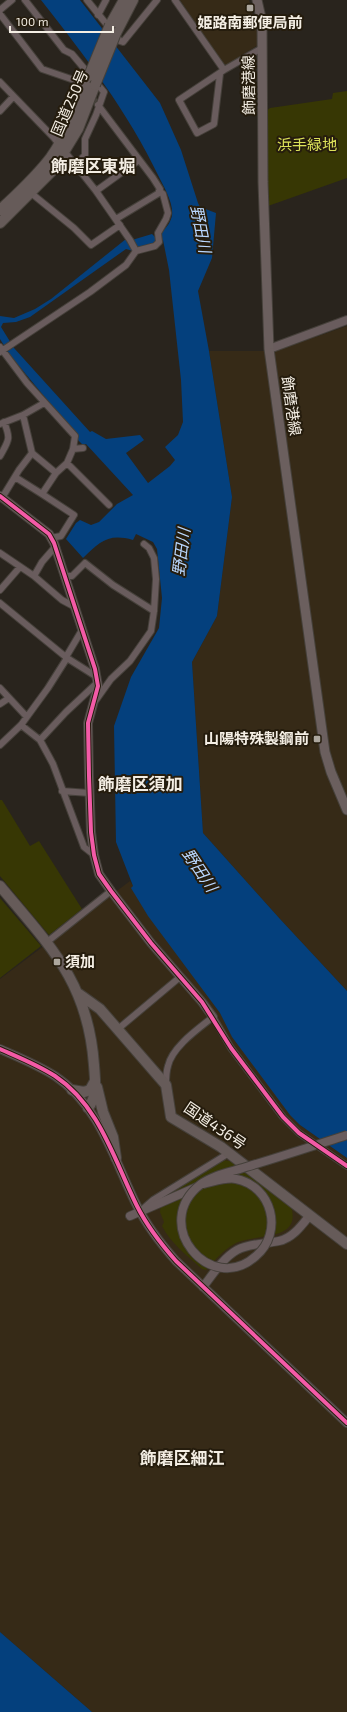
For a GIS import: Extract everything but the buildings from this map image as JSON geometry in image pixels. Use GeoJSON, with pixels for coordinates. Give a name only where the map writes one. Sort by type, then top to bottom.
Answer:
{"type":"FeatureCollection","features":[{"type":"Feature","properties":{"kind":"highway","name":"国道250号"},"geometry":{"type":"LineString","coordinates":[[0,210],[62,149],[78,129],[95,85],[124,0]]}},
{"type":"Feature","properties":{"kind":"highway","name":"国道250号"},"geometry":{"type":"LineString","coordinates":[[0,223],[53,170],[89,76],[113,29],[133,0]]}},
{"type":"Feature","properties":{"kind":"highway"},"geometry":{"type":"LineString","coordinates":[[0,886],[66,969],[79,994],[91,1036],[95,1081],[95,1097],[93,1103],[88,1108]]}},
{"type":"Feature","properties":{"kind":"highway"},"geometry":{"type":"LineString","coordinates":[[79,994],[100,1009],[166,1085]]}},
{"type":"Feature","properties":{"kind":"highway"},"geometry":{"type":"LineString","coordinates":[[72,1090],[84,1092],[90,1090],[95,1081]]}},
{"type":"Feature","properties":{"kind":"highway"},"geometry":{"type":"LineString","coordinates":[[95,1081],[101,1099],[102,1112],[111,1133],[116,1158]]}},
{"type":"Feature","properties":{"kind":"highway","name":"国道436号"},"geometry":{"type":"LineString","coordinates":[[166,1085],[171,1117],[229,1153],[347,1244]]}},
{"type":"Feature","properties":{"kind":"main road","name":"飾磨港線"},"geometry":{"type":"LineString","coordinates":[[258,0],[262,22],[264,182],[269,348],[324,745],[331,772],[347,810]]}},
{"type":"Feature","properties":{"kind":"street"},"geometry":{"type":"LineString","coordinates":[[0,10],[12,0]]}},
{"type":"Feature","properties":{"kind":"street"},"geometry":{"type":"LineString","coordinates":[[25,0],[64,50],[72,54],[104,92],[85,139],[85,155],[75,165]]}},
{"type":"Feature","properties":{"kind":"street"},"geometry":{"type":"LineString","coordinates":[[87,0],[120,41],[123,42],[157,0]]}},
{"type":"Feature","properties":{"kind":"street"},"geometry":{"type":"LineString","coordinates":[[98,15],[106,0]]}},
{"type":"Feature","properties":{"kind":"street"},"geometry":{"type":"LineString","coordinates":[[175,0],[222,72],[214,124],[197,133],[179,100],[222,72],[262,48]]}},
{"type":"Feature","properties":{"kind":"street"},"geometry":{"type":"LineString","coordinates":[[0,14],[42,69],[74,80]]}},
{"type":"Feature","properties":{"kind":"street"},"geometry":{"type":"LineString","coordinates":[[0,82],[62,149],[96,191],[136,251]]}},
{"type":"Feature","properties":{"kind":"street"},"geometry":{"type":"LineString","coordinates":[[0,111],[14,97]]}},
{"type":"Feature","properties":{"kind":"street"},"geometry":{"type":"LineString","coordinates":[[42,494],[56,473],[67,463],[73,449],[75,436],[44,403],[1,350],[96,288],[126,265],[136,251],[155,246],[159,242],[158,233],[168,213],[164,194],[159,191],[153,178],[98,105]]}},
{"type":"Feature","properties":{"kind":"street"},"geometry":{"type":"LineString","coordinates":[[96,191],[139,160]]}},
{"type":"Feature","properties":{"kind":"street"},"geometry":{"type":"LineString","coordinates":[[116,219],[159,193],[159,191]]}},
{"type":"Feature","properties":{"kind":"street"},"geometry":{"type":"LineString","coordinates":[[31,193],[74,228],[91,245],[120,225]]}},
{"type":"Feature","properties":{"kind":"street"},"geometry":{"type":"LineString","coordinates":[[269,348],[347,320]]}},
{"type":"Feature","properties":{"kind":"street"},"geometry":{"type":"LineString","coordinates":[[0,456],[8,442],[9,435],[1,422],[23,414],[44,403]]}},
{"type":"Feature","properties":{"kind":"street"},"geometry":{"type":"LineString","coordinates":[[23,414],[32,453],[56,473]]}},
{"type":"Feature","properties":{"kind":"street"},"geometry":{"type":"LineString","coordinates":[[73,449],[83,448]]}},
{"type":"Feature","properties":{"kind":"street"},"geometry":{"type":"LineString","coordinates":[[32,453],[1,497],[49,534],[55,547],[75,607],[97,680],[98,686],[95,702],[88,723],[91,832],[94,855],[99,874],[151,943],[213,1017],[232,1048],[283,1117],[299,1133],[347,1166]]}},
{"type":"Feature","properties":{"kind":"street"},"geometry":{"type":"LineString","coordinates":[[67,463],[109,505]]}},
{"type":"Feature","properties":{"kind":"street"},"geometry":{"type":"LineString","coordinates":[[15,477],[74,515],[61,536],[51,538]]}},
{"type":"Feature","properties":{"kind":"street"},"geometry":{"type":"LineString","coordinates":[[95,702],[111,679],[130,660],[151,631],[156,579],[154,558],[149,548],[144,544]]}},
{"type":"Feature","properties":{"kind":"street"},"geometry":{"type":"LineString","coordinates":[[34,576],[42,562],[55,547]]}},
{"type":"Feature","properties":{"kind":"street"},"geometry":{"type":"LineString","coordinates":[[0,553],[34,576],[62,600],[75,607]]}},
{"type":"Feature","properties":{"kind":"street"},"geometry":{"type":"LineString","coordinates":[[64,576],[72,576],[85,563],[113,585],[154,611]]}},
{"type":"Feature","properties":{"kind":"street"},"geometry":{"type":"LineString","coordinates":[[0,590],[20,567]]}},
{"type":"Feature","properties":{"kind":"street"},"geometry":{"type":"LineString","coordinates":[[0,603],[66,657],[97,680]]}},
{"type":"Feature","properties":{"kind":"street"},"geometry":{"type":"LineString","coordinates":[[0,744],[21,725],[26,716],[48,688],[82,630]]}},
{"type":"Feature","properties":{"kind":"street"},"geometry":{"type":"LineString","coordinates":[[40,740],[97,680]]}},
{"type":"Feature","properties":{"kind":"street"},"geometry":{"type":"LineString","coordinates":[[0,688],[26,716]]}},
{"type":"Feature","properties":{"kind":"street"},"geometry":{"type":"LineString","coordinates":[[0,704],[9,698]]}},
{"type":"Feature","properties":{"kind":"street"},"geometry":{"type":"LineString","coordinates":[[21,725],[40,740],[53,764],[84,847],[94,855]]}},
{"type":"Feature","properties":{"kind":"street"},"geometry":{"type":"LineString","coordinates":[[62,791],[90,793]]}},
{"type":"Feature","properties":{"kind":"street"},"geometry":{"type":"LineString","coordinates":[[46,942],[111,891]]}},
{"type":"Feature","properties":{"kind":"street"},"geometry":{"type":"LineString","coordinates":[[118,1029],[180,977]]}},
{"type":"Feature","properties":{"kind":"street"},"geometry":{"type":"LineString","coordinates":[[166,1085],[168,1065],[174,1053],[186,1039],[213,1017]]}},
{"type":"Feature","properties":{"kind":"street"},"geometry":{"type":"LineString","coordinates":[[0,1049],[49,1073],[72,1090],[88,1108],[116,1158],[140,1212],[165,1248],[203,1287],[347,1423]]}},
{"type":"Feature","properties":{"kind":"street"},"geometry":{"type":"LineString","coordinates":[[130,1216],[140,1212],[203,1184],[234,1178],[252,1185],[262,1193],[268,1204],[272,1213],[272,1224],[269,1239],[264,1248],[256,1257],[244,1264],[225,1268],[209,1264],[194,1254],[187,1245],[183,1235],[181,1223],[185,1203],[196,1188],[209,1179],[347,1135]]}},
{"type":"Feature","properties":{"kind":"street"},"geometry":{"type":"LineString","coordinates":[[140,1212],[153,1200],[229,1153]]}},
{"type":"Feature","properties":{"kind":"street"},"geometry":{"type":"LineString","coordinates":[[203,1287],[230,1254],[251,1245],[281,1241],[292,1235],[310,1215]]}},
{"type":"Feature","properties":{"kind":"shaded area"},"geometry":{"type":"Polygon","coordinates":[[[180,0],[249,0],[257,32],[258,45],[228,64],[223,64],[180,0]]]}},
{"type":"Feature","properties":{"kind":"shaded area"},"geometry":{"type":"Polygon","coordinates":[[[347,326],[347,991],[203,833],[192,662],[217,616],[232,497],[209,351],[275,351],[347,326]]]}},
{"type":"Feature","properties":{"kind":"shaded area"},"geometry":{"type":"Polygon","coordinates":[[[130,881],[220,1013],[232,1037],[300,1125],[347,1158],[347,1712],[92,1712],[0,1632],[0,979],[130,881]]]}},
{"type":"Feature","properties":{"kind":"green space","name":"浜手緑地"},"geometry":{"type":"Polygon","coordinates":[[[347,91],[347,178],[268,206],[266,111],[270,108],[332,99],[333,93],[347,91]]]}},
{"type":"Feature","properties":{"kind":"green space"},"geometry":{"type":"Polygon","coordinates":[[[0,800],[2,800],[30,846],[39,841],[82,909],[49,935],[0,876],[0,800]]]}},
{"type":"Feature","properties":{"kind":"green space"},"geometry":{"type":"Polygon","coordinates":[[[0,898],[41,946],[0,978],[0,898]]]}},
{"type":"Feature","properties":{"kind":"green space"},"geometry":{"type":"Polygon","coordinates":[[[223,1160],[235,1162],[291,1206],[293,1218],[290,1226],[284,1231],[236,1243],[220,1255],[206,1270],[202,1269],[180,1249],[162,1226],[164,1222],[160,1212],[162,1197],[223,1160]]]}},
{"type":"Feature","properties":{"kind":"water","name":"野田川"},"geometry":{"type":"Polygon","coordinates":[[[41,0],[80,0],[160,103],[181,150],[200,207],[216,213],[212,258],[198,291],[232,497],[217,616],[192,662],[203,833],[347,991],[347,1158],[300,1125],[290,1115],[232,1037],[220,1013],[148,916],[131,888],[133,886],[116,842],[114,726],[131,677],[159,628],[162,598],[157,549],[153,542],[136,534],[133,540],[111,538],[105,540],[94,547],[83,558],[66,539],[76,523],[80,520],[91,525],[99,522],[117,504],[133,495],[86,444],[83,445],[78,440],[77,436],[10,355],[0,339],[0,316],[14,318],[35,309],[51,299],[126,239],[132,240],[152,234],[155,237],[168,224],[171,219],[172,209],[164,186],[147,153],[120,107],[41,0]],[[163,240],[155,241],[154,243],[133,251],[126,249],[30,317],[16,322],[3,323],[1,327],[14,348],[90,432],[92,431],[106,439],[140,435],[144,440],[126,453],[148,483],[170,466],[175,460],[165,447],[178,435],[183,422],[181,380],[169,270],[163,240]]]}},
{"type":"Feature","properties":{"kind":"water"},"geometry":{"type":"Polygon","coordinates":[[[0,1632],[92,1712],[0,1712],[0,1632]]]}},
{"type":"Feature","properties":{"kind":"tunnel"},"geometry":{"type":"LineString","coordinates":[[74,80],[97,103]]}},
{"type":"Feature","properties":{"kind":"cycle path"},"geometry":{"type":"LineString","coordinates":[[0,496],[49,534],[54,543],[95,669],[98,686],[88,723],[89,776],[91,832],[94,855],[99,874],[151,943],[202,1002],[231,1048],[283,1117],[299,1133],[347,1166]]}},
{"type":"Feature","properties":{"kind":"cycle path"},"geometry":{"type":"LineString","coordinates":[[0,1049],[28,1061],[55,1076],[84,1102],[104,1135],[141,1213],[165,1248],[176,1261],[347,1423]]}},
{"type":"Feature","properties":{"kind":"place","name":"姫路南郵便局前"},"geometry":{"type":"Point","coordinates":[250,8]}},
{"type":"Feature","properties":{"kind":"place","name":"山陽特殊製鋼前"},"geometry":{"type":"Point","coordinates":[317,739]}},
{"type":"Feature","properties":{"kind":"place","name":"須加"},"geometry":{"type":"Point","coordinates":[57,962]}},
{"type":"Feature","properties":{"kind":"district","name":"飾磨区東堀"},"geometry":{"type":"Point","coordinates":[93,166]}},
{"type":"Feature","properties":{"kind":"district","name":"飾磨区須加"},"geometry":{"type":"Point","coordinates":[140,784]}},
{"type":"Feature","properties":{"kind":"district","name":"飾磨区細江"},"geometry":{"type":"Point","coordinates":[182,1458]}}]}
